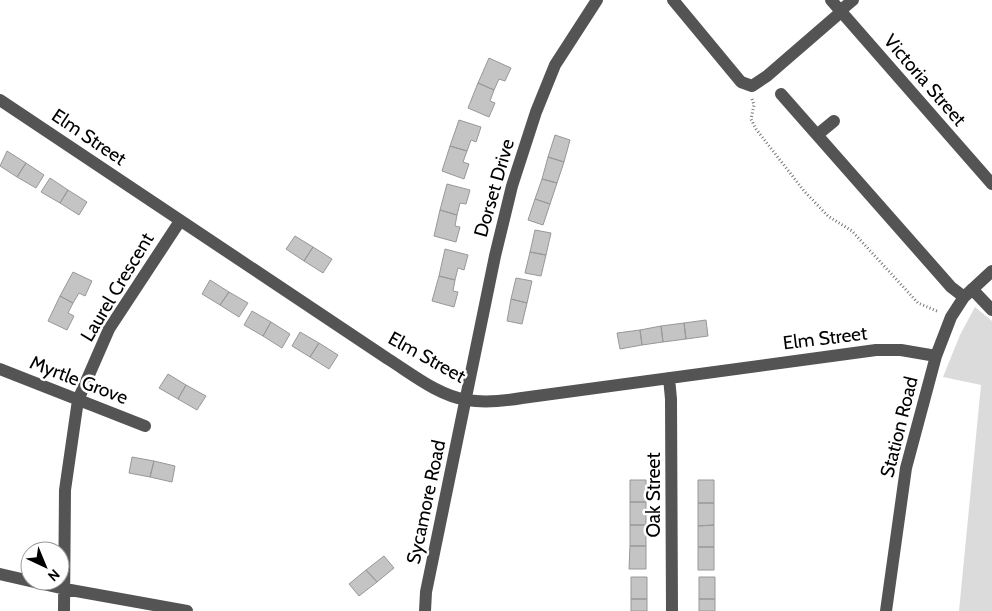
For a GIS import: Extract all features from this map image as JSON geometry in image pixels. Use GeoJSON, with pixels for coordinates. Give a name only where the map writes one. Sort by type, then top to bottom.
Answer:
{"type":"FeatureCollection","features":[{"type":"Feature","properties":{"kind":"street","name":"Dorset Drive"},"geometry":{"type":"LineString","coordinates":[[467,400],[495,256],[512,186],[536,112],[555,65],[597,0]]}},
{"type":"Feature","properties":{"kind":"street"},"geometry":{"type":"LineString","coordinates":[[673,0],[741,82],[752,86],[768,76],[853,0]]}},
{"type":"Feature","properties":{"kind":"street","name":"Victoria Street"},"geometry":{"type":"LineString","coordinates":[[831,0],[992,184]]}},
{"type":"Feature","properties":{"kind":"street"},"geometry":{"type":"LineString","coordinates":[[780,94],[951,287],[968,293],[992,310]]}},
{"type":"Feature","properties":{"kind":"street","name":"Elm Street"},"geometry":{"type":"LineString","coordinates":[[0,100],[402,368],[434,387],[467,400],[502,401],[876,350],[901,350],[936,356]]}},
{"type":"Feature","properties":{"kind":"street"},"geometry":{"type":"LineString","coordinates":[[817,135],[834,121]]}},
{"type":"Feature","properties":{"kind":"street","name":"Laurel Crescent"},"geometry":{"type":"LineString","coordinates":[[65,541],[65,490],[78,400],[109,329],[180,221]]}},
{"type":"Feature","properties":{"kind":"street","name":"Station Road"},"geometry":{"type":"LineString","coordinates":[[886,611],[906,468],[936,356],[951,317],[968,293],[992,271]]}},
{"type":"Feature","properties":{"kind":"street","name":"Myrtle Grove"},"geometry":{"type":"LineString","coordinates":[[0,369],[145,426]]}},
{"type":"Feature","properties":{"kind":"street","name":"Oak Street"},"geometry":{"type":"LineString","coordinates":[[668,378],[671,399],[672,611]]}},
{"type":"Feature","properties":{"kind":"street","name":"Sycamore Road"},"geometry":{"type":"LineString","coordinates":[[425,611],[426,592],[467,400]]}},
{"type":"Feature","properties":{"kind":"street"},"geometry":{"type":"LineString","coordinates":[[0,574],[20,579]]}},
{"type":"Feature","properties":{"kind":"street"},"geometry":{"type":"LineString","coordinates":[[70,590],[187,611]]}},
{"type":"Feature","properties":{"kind":"street","name":"Laurel Crescent"},"geometry":{"type":"LineString","coordinates":[[64,611],[65,591]]}},
{"type":"Feature","properties":{"kind":"path"},"geometry":{"type":"LineString","coordinates":[[747,84],[754,105],[751,119],[756,129],[804,190],[828,216],[852,231],[918,303],[951,317]]}},
{"type":"Feature","properties":{"kind":"shaded area"},"geometry":{"type":"Polygon","coordinates":[[[975,307],[992,321],[992,611],[959,611],[981,385],[943,377],[960,335],[975,307]]]}},
{"type":"Feature","properties":{"kind":"building"},"geometry":{"type":"Polygon","coordinates":[[[489,58],[511,68],[505,81],[499,79],[494,90],[478,83],[489,58]]]}},
{"type":"Feature","properties":{"kind":"building"},"geometry":{"type":"Polygon","coordinates":[[[478,83],[494,90],[490,101],[495,103],[489,117],[468,108],[478,83]]]}},
{"type":"Feature","properties":{"kind":"building"},"geometry":{"type":"Polygon","coordinates":[[[459,120],[481,127],[476,142],[471,140],[467,151],[450,146],[459,120]]]}},
{"type":"Feature","properties":{"kind":"building"},"geometry":{"type":"Polygon","coordinates":[[[555,135],[570,140],[564,162],[548,157],[555,135]]]}},
{"type":"Feature","properties":{"kind":"building"},"geometry":{"type":"Polygon","coordinates":[[[450,146],[467,151],[463,162],[469,164],[464,179],[442,171],[450,146]]]}},
{"type":"Feature","properties":{"kind":"building"},"geometry":{"type":"Polygon","coordinates":[[[7,151],[26,163],[17,177],[0,166],[7,151]]]}},
{"type":"Feature","properties":{"kind":"building"},"geometry":{"type":"Polygon","coordinates":[[[548,157],[564,162],[557,183],[542,179],[548,157]]]}},
{"type":"Feature","properties":{"kind":"building"},"geometry":{"type":"Polygon","coordinates":[[[26,163],[44,175],[36,188],[17,177],[26,163]]]}},
{"type":"Feature","properties":{"kind":"building"},"geometry":{"type":"Polygon","coordinates":[[[50,178],[68,190],[60,203],[41,192],[50,178]]]}},
{"type":"Feature","properties":{"kind":"building"},"geometry":{"type":"Polygon","coordinates":[[[542,179],[557,183],[550,204],[535,199],[542,179]]]}},
{"type":"Feature","properties":{"kind":"building"},"geometry":{"type":"Polygon","coordinates":[[[447,184],[470,190],[466,204],[460,203],[457,215],[440,210],[447,184]]]}},
{"type":"Feature","properties":{"kind":"building"},"geometry":{"type":"Polygon","coordinates":[[[68,190],[87,202],[79,215],[60,203],[68,190]]]}},
{"type":"Feature","properties":{"kind":"building"},"geometry":{"type":"Polygon","coordinates":[[[535,199],[550,204],[543,225],[528,220],[535,199]]]}},
{"type":"Feature","properties":{"kind":"building"},"geometry":{"type":"Polygon","coordinates":[[[440,210],[457,215],[455,226],[460,227],[456,242],[434,236],[440,210]]]}},
{"type":"Feature","properties":{"kind":"building"},"geometry":{"type":"Polygon","coordinates":[[[535,230],[551,233],[546,255],[530,252],[535,230]]]}},
{"type":"Feature","properties":{"kind":"building"},"geometry":{"type":"Polygon","coordinates":[[[295,236],[313,247],[304,261],[286,249],[295,236]]]}},
{"type":"Feature","properties":{"kind":"building"},"geometry":{"type":"Polygon","coordinates":[[[313,247],[332,259],[323,273],[304,261],[313,247]]]}},
{"type":"Feature","properties":{"kind":"building"},"geometry":{"type":"Polygon","coordinates":[[[445,249],[468,255],[464,270],[458,268],[455,280],[439,276],[445,249]]]}},
{"type":"Feature","properties":{"kind":"building"},"geometry":{"type":"Polygon","coordinates":[[[530,252],[546,255],[541,276],[525,273],[530,252]]]}},
{"type":"Feature","properties":{"kind":"building"},"geometry":{"type":"Polygon","coordinates":[[[73,272],[92,281],[85,296],[79,293],[73,303],[60,296],[73,272]]]}},
{"type":"Feature","properties":{"kind":"building"},"geometry":{"type":"Polygon","coordinates":[[[439,276],[455,280],[453,291],[458,292],[454,307],[432,301],[439,276]]]}},
{"type":"Feature","properties":{"kind":"building"},"geometry":{"type":"Polygon","coordinates":[[[516,278],[532,281],[527,303],[511,299],[516,278]]]}},
{"type":"Feature","properties":{"kind":"building"},"geometry":{"type":"Polygon","coordinates":[[[210,280],[229,292],[220,305],[202,294],[210,280]]]}},
{"type":"Feature","properties":{"kind":"building"},"geometry":{"type":"Polygon","coordinates":[[[229,292],[248,303],[239,317],[220,305],[229,292]]]}},
{"type":"Feature","properties":{"kind":"building"},"geometry":{"type":"Polygon","coordinates":[[[60,296],[73,303],[68,313],[74,316],[67,330],[48,321],[60,296]]]}},
{"type":"Feature","properties":{"kind":"building"},"geometry":{"type":"Polygon","coordinates":[[[511,299],[527,303],[522,324],[507,321],[511,299]]]}},
{"type":"Feature","properties":{"kind":"building"},"geometry":{"type":"Polygon","coordinates":[[[252,311],[271,322],[263,336],[244,325],[252,311]]]}},
{"type":"Feature","properties":{"kind":"building"},"geometry":{"type":"Polygon","coordinates":[[[706,320],[708,336],[686,339],[684,323],[706,320]]]}},
{"type":"Feature","properties":{"kind":"building"},"geometry":{"type":"Polygon","coordinates":[[[271,322],[290,334],[282,348],[263,336],[271,322]]]}},
{"type":"Feature","properties":{"kind":"building"},"geometry":{"type":"Polygon","coordinates":[[[684,323],[686,339],[663,342],[661,326],[684,323]]]}},
{"type":"Feature","properties":{"kind":"building"},"geometry":{"type":"Polygon","coordinates":[[[661,326],[663,342],[642,345],[640,330],[661,326]]]}},
{"type":"Feature","properties":{"kind":"building"},"geometry":{"type":"Polygon","coordinates":[[[640,330],[642,345],[620,349],[617,333],[640,330]]]}},
{"type":"Feature","properties":{"kind":"building"},"geometry":{"type":"Polygon","coordinates":[[[300,332],[319,343],[310,357],[292,346],[300,332]]]}},
{"type":"Feature","properties":{"kind":"building"},"geometry":{"type":"Polygon","coordinates":[[[319,343],[338,355],[329,369],[310,357],[319,343]]]}},
{"type":"Feature","properties":{"kind":"building"},"geometry":{"type":"Polygon","coordinates":[[[168,374],[186,385],[178,399],[159,388],[168,374]]]}},
{"type":"Feature","properties":{"kind":"building"},"geometry":{"type":"Polygon","coordinates":[[[186,385],[206,396],[197,410],[178,399],[186,385]]]}},
{"type":"Feature","properties":{"kind":"building"},"geometry":{"type":"Polygon","coordinates":[[[132,457],[154,461],[150,477],[129,473],[132,457]]]}},
{"type":"Feature","properties":{"kind":"building"},"geometry":{"type":"Polygon","coordinates":[[[154,461],[175,466],[172,482],[150,477],[154,461]]]}},
{"type":"Feature","properties":{"kind":"building"},"geometry":{"type":"Polygon","coordinates":[[[630,480],[646,480],[646,502],[630,502],[630,480]]]}},
{"type":"Feature","properties":{"kind":"building"},"geometry":{"type":"Polygon","coordinates":[[[698,480],[714,480],[714,503],[698,503],[698,480]]]}},
{"type":"Feature","properties":{"kind":"building"},"geometry":{"type":"Polygon","coordinates":[[[630,502],[646,502],[646,525],[630,525],[630,502]]]}},
{"type":"Feature","properties":{"kind":"building"},"geometry":{"type":"Polygon","coordinates":[[[698,503],[714,503],[714,525],[698,526],[698,503]]]}},
{"type":"Feature","properties":{"kind":"building"},"geometry":{"type":"Polygon","coordinates":[[[630,525],[646,525],[646,546],[630,546],[630,525]]]}},
{"type":"Feature","properties":{"kind":"building"},"geometry":{"type":"Polygon","coordinates":[[[714,525],[714,547],[698,547],[698,526],[714,525]]]}},
{"type":"Feature","properties":{"kind":"building"},"geometry":{"type":"Polygon","coordinates":[[[630,546],[646,546],[646,569],[629,569],[630,546]]]}},
{"type":"Feature","properties":{"kind":"building"},"geometry":{"type":"Polygon","coordinates":[[[698,547],[714,547],[714,570],[698,570],[698,547]]]}},
{"type":"Feature","properties":{"kind":"building"},"geometry":{"type":"Polygon","coordinates":[[[384,556],[394,568],[377,582],[366,570],[384,556]]]}},
{"type":"Feature","properties":{"kind":"building"},"geometry":{"type":"Polygon","coordinates":[[[366,570],[377,582],[359,596],[349,584],[366,570]]]}},
{"type":"Feature","properties":{"kind":"building"},"geometry":{"type":"Polygon","coordinates":[[[631,577],[647,577],[647,599],[631,599],[631,577]]]}},
{"type":"Feature","properties":{"kind":"building"},"geometry":{"type":"Polygon","coordinates":[[[699,577],[715,577],[715,599],[699,599],[699,577]]]}},
{"type":"Feature","properties":{"kind":"building"},"geometry":{"type":"Polygon","coordinates":[[[631,599],[647,599],[647,611],[631,611],[631,599]]]}},
{"type":"Feature","properties":{"kind":"building"},"geometry":{"type":"Polygon","coordinates":[[[699,599],[715,599],[715,611],[699,611],[699,599]]]}}]}
